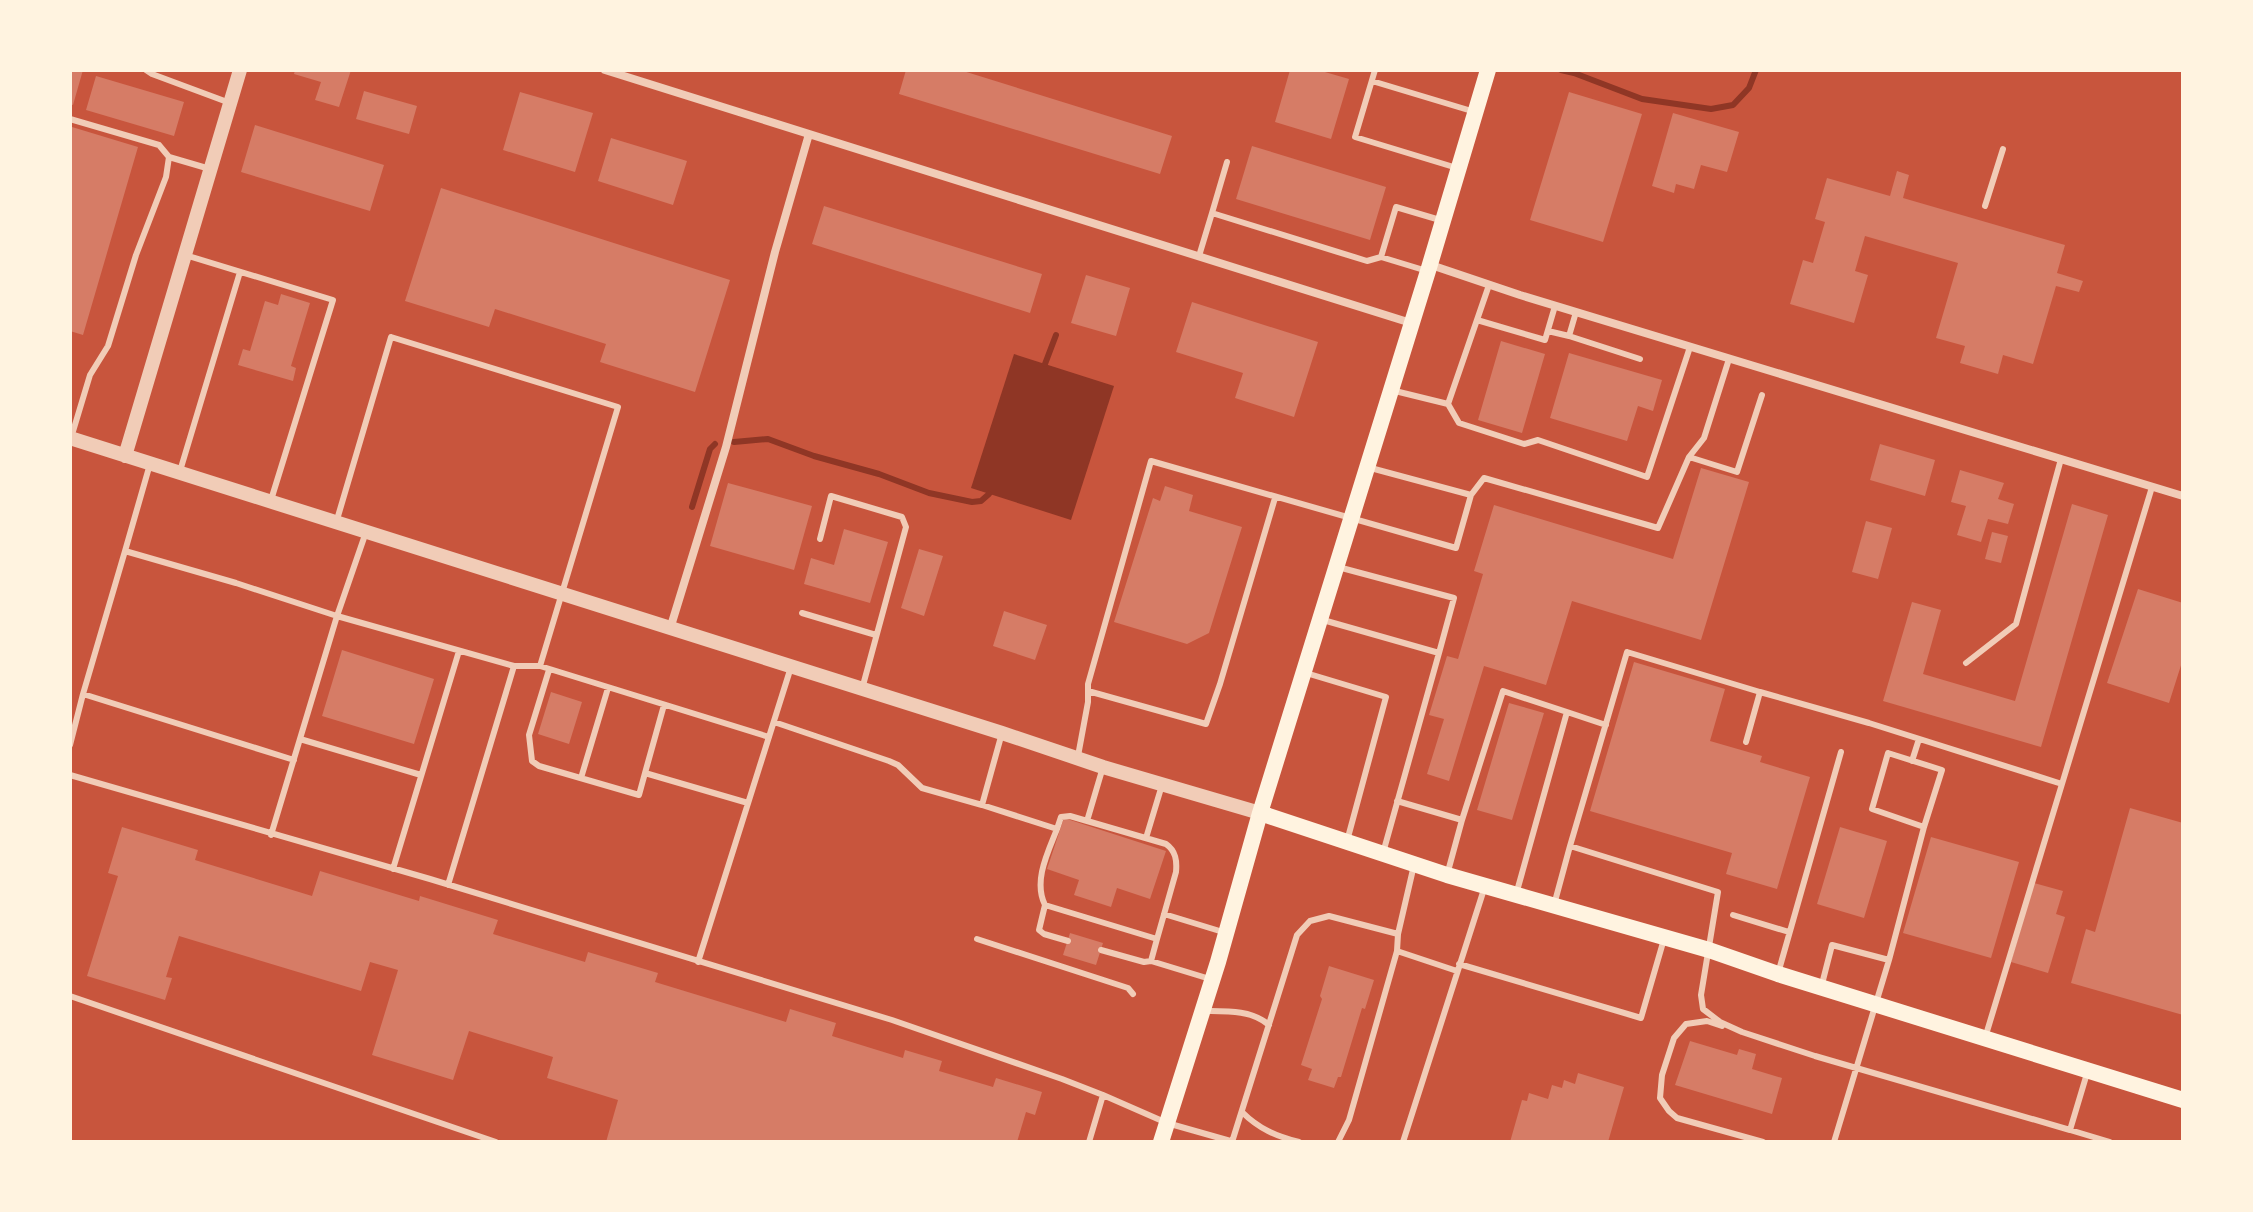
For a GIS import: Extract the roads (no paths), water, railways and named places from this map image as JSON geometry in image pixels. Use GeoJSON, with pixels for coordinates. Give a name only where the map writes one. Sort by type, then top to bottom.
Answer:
{"type":"FeatureCollection","features":[{"type":"Feature","properties":{"kind":"main road"},"geometry":{"type":"LineString","coordinates":[[1161,1142],[1488,70]]}},
{"type":"Feature","properties":{"kind":"main road"},"geometry":{"type":"LineString","coordinates":[[1260,813],[1414,865],[1709,950],[1821,988],[2183,1100]]}},
{"type":"Feature","properties":{"kind":"street"},"geometry":{"type":"LineString","coordinates":[[125,456],[240,70]]}},
{"type":"Feature","properties":{"kind":"street"},"geometry":{"type":"LineString","coordinates":[[605,70],[1412,323]]}},
{"type":"Feature","properties":{"kind":"street"},"geometry":{"type":"LineString","coordinates":[[670,629],[726,447],[775,252],[809,134]]}},
{"type":"Feature","properties":{"kind":"street"},"geometry":{"type":"LineString","coordinates":[[1429,268],[2183,496]]}},
{"type":"Feature","properties":{"kind":"street"},"geometry":{"type":"LineString","coordinates":[[71,438],[1077,759],[1260,813]]}},
{"type":"Feature","properties":{"kind":"lane"},"geometry":{"type":"LineString","coordinates":[[146,70],[230,103]]}},
{"type":"Feature","properties":{"kind":"lane"},"geometry":{"type":"LineString","coordinates":[[1375,70],[1355,137],[1459,168]]}},
{"type":"Feature","properties":{"kind":"lane"},"geometry":{"type":"LineString","coordinates":[[1372,81],[1475,112]]}},
{"type":"Feature","properties":{"kind":"lane"},"geometry":{"type":"LineString","coordinates":[[70,119],[159,145],[169,157],[210,169]]}},
{"type":"Feature","properties":{"kind":"lane"},"geometry":{"type":"LineString","coordinates":[[1985,206],[2003,149]]}},
{"type":"Feature","properties":{"kind":"lane"},"geometry":{"type":"LineString","coordinates":[[71,438],[90,375],[108,346],[136,255],[166,177],[169,157]]}},
{"type":"Feature","properties":{"kind":"lane"},"geometry":{"type":"LineString","coordinates":[[1199,256],[1227,162]]}},
{"type":"Feature","properties":{"kind":"lane"},"geometry":{"type":"LineString","coordinates":[[1381,257],[1396,207],[1443,221]]}},
{"type":"Feature","properties":{"kind":"lane"},"geometry":{"type":"LineString","coordinates":[[1212,213],[1367,261],[1381,257],[1429,268]]}},
{"type":"Feature","properties":{"kind":"lane"},"geometry":{"type":"LineString","coordinates":[[185,255],[333,300],[270,502]]}},
{"type":"Feature","properties":{"kind":"lane"},"geometry":{"type":"LineString","coordinates":[[179,473],[240,272]]}},
{"type":"Feature","properties":{"kind":"lane"},"geometry":{"type":"LineString","coordinates":[[1448,404],[1489,285]]}},
{"type":"Feature","properties":{"kind":"lane"},"geometry":{"type":"LineString","coordinates":[[1477,320],[1545,340],[1555,306]]}},
{"type":"Feature","properties":{"kind":"lane"},"geometry":{"type":"LineString","coordinates":[[1569,336],[1576,312]]}},
{"type":"Feature","properties":{"kind":"lane"},"geometry":{"type":"LineString","coordinates":[[1548,331],[1640,359]]}},
{"type":"Feature","properties":{"kind":"lane"},"geometry":{"type":"LineString","coordinates":[[336,523],[391,337],[618,407],[540,666]]}},
{"type":"Feature","properties":{"kind":"lane"},"geometry":{"type":"LineString","coordinates":[[1391,390],[1448,404],[1459,423],[1524,444],[1538,440],[1647,477],[1690,347]]}},
{"type":"Feature","properties":{"kind":"lane"},"geometry":{"type":"LineString","coordinates":[[1077,759],[1088,702],[1088,684],[1151,461],[1456,548],[1471,495],[1484,478],[1658,528],[1689,457],[1704,438],[1729,359]]}},
{"type":"Feature","properties":{"kind":"lane"},"geometry":{"type":"LineString","coordinates":[[1689,457],[1737,472],[1762,395]]}},
{"type":"Feature","properties":{"kind":"lane"},"geometry":{"type":"LineString","coordinates":[[1966,663],[2016,624],[2061,459]]}},
{"type":"Feature","properties":{"kind":"lane"},"geometry":{"type":"LineString","coordinates":[[70,745],[150,464]]}},
{"type":"Feature","properties":{"kind":"lane"},"geometry":{"type":"LineString","coordinates":[[1367,467],[1471,495]]}},
{"type":"Feature","properties":{"kind":"lane"},"geometry":{"type":"LineString","coordinates":[[1985,1038],[2152,487]]}},
{"type":"Feature","properties":{"kind":"lane"},"geometry":{"type":"LineString","coordinates":[[820,539],[831,496],[902,517],[906,527],[862,689]]}},
{"type":"Feature","properties":{"kind":"lane"},"geometry":{"type":"LineString","coordinates":[[1088,691],[1206,724],[1275,498]]}},
{"type":"Feature","properties":{"kind":"lane"},"geometry":{"type":"LineString","coordinates":[[271,835],[337,616],[366,532]]}},
{"type":"Feature","properties":{"kind":"lane"},"geometry":{"type":"LineString","coordinates":[[125,551],[459,651],[514,666],[540,666],[769,737]]}},
{"type":"Feature","properties":{"kind":"lane"},"geometry":{"type":"LineString","coordinates":[[1336,567],[1454,598],[1383,853]]}},
{"type":"Feature","properties":{"kind":"lane"},"geometry":{"type":"LineString","coordinates":[[802,613],[876,635]]}},
{"type":"Feature","properties":{"kind":"lane"},"geometry":{"type":"LineString","coordinates":[[1320,619],[1439,653]]}},
{"type":"Feature","properties":{"kind":"lane"},"geometry":{"type":"LineString","coordinates":[[393,869],[459,651]]}},
{"type":"Feature","properties":{"kind":"lane"},"geometry":{"type":"LineString","coordinates":[[1554,906],[1627,652],[2062,784]]}},
{"type":"Feature","properties":{"kind":"lane"},"geometry":{"type":"LineString","coordinates":[[448,885],[514,666]]}},
{"type":"Feature","properties":{"kind":"lane"},"geometry":{"type":"LineString","coordinates":[[698,962],[791,667]]}},
{"type":"Feature","properties":{"kind":"lane"},"geometry":{"type":"LineString","coordinates":[[549,670],[529,735],[532,761],[539,766],[639,795],[664,705]]}},
{"type":"Feature","properties":{"kind":"lane"},"geometry":{"type":"LineString","coordinates":[[1303,672],[1386,697],[1347,841]]}},
{"type":"Feature","properties":{"kind":"lane"},"geometry":{"type":"LineString","coordinates":[[581,778],[608,688]]}},
{"type":"Feature","properties":{"kind":"lane"},"geometry":{"type":"LineString","coordinates":[[1447,875],[1503,691],[1606,725]]}},
{"type":"Feature","properties":{"kind":"lane"},"geometry":{"type":"LineString","coordinates":[[1746,742],[1760,692]]}},
{"type":"Feature","properties":{"kind":"lane"},"geometry":{"type":"LineString","coordinates":[[83,694],[294,760]]}},
{"type":"Feature","properties":{"kind":"lane"},"geometry":{"type":"LineString","coordinates":[[1516,894],[1567,712]]}},
{"type":"Feature","properties":{"kind":"lane"},"geometry":{"type":"LineString","coordinates":[[774,722],[898,765],[922,788],[1057,829]]}},
{"type":"Feature","properties":{"kind":"lane"},"geometry":{"type":"LineString","coordinates":[[982,805],[1002,733]]}},
{"type":"Feature","properties":{"kind":"lane"},"geometry":{"type":"LineString","coordinates":[[300,739],[421,775]]}},
{"type":"Feature","properties":{"kind":"lane"},"geometry":{"type":"LineString","coordinates":[[1912,761],[1919,739]]}},
{"type":"Feature","properties":{"kind":"lane"},"geometry":{"type":"LineString","coordinates":[[1778,974],[1841,752]]}},
{"type":"Feature","properties":{"kind":"lane"},"geometry":{"type":"LineString","coordinates":[[1834,1142],[1942,770],[1888,753],[1872,809],[1924,827]]}},
{"type":"Feature","properties":{"kind":"lane"},"geometry":{"type":"LineString","coordinates":[[1087,821],[1103,767]]}},
{"type":"Feature","properties":{"kind":"lane"},"geometry":{"type":"LineString","coordinates":[[645,773],[748,803]]}},
{"type":"Feature","properties":{"kind":"lane"},"geometry":{"type":"LineString","coordinates":[[70,775],[448,885],[892,1020],[1070,1081],[1167,1123],[1233,1142],[1297,935],[1310,921],[1329,916],[1398,934]]}},
{"type":"Feature","properties":{"kind":"lane"},"geometry":{"type":"LineString","coordinates":[[1146,838],[1162,785]]}},
{"type":"Feature","properties":{"kind":"lane"},"geometry":{"type":"LineString","coordinates":[[1397,801],[1462,820]]}},
{"type":"Feature","properties":{"kind":"lane"},"geometry":{"type":"LineString","coordinates":[[1151,961],[1164,914],[1177,862],[1173,849],[1166,844],[1087,821],[1065,815],[1061,817],[1042,875],[1040,896],[1045,905],[1157,939]]}},
{"type":"Feature","properties":{"kind":"lane"},"geometry":{"type":"LineString","coordinates":[[1570,846],[1718,892],[1701,995],[1703,1009],[1720,1022],[1742,1032]]}},
{"type":"Feature","properties":{"kind":"lane"},"geometry":{"type":"LineString","coordinates":[[1338,1142],[1349,1120],[1397,951],[1414,865]]}},
{"type":"Feature","properties":{"kind":"lane"},"geometry":{"type":"LineString","coordinates":[[1403,1142],[1485,886]]}},
{"type":"Feature","properties":{"kind":"lane"},"geometry":{"type":"LineString","coordinates":[[1045,905],[1039,930],[1068,941]]}},
{"type":"Feature","properties":{"kind":"lane"},"geometry":{"type":"LineString","coordinates":[[1164,914],[1226,933]]}},
{"type":"Feature","properties":{"kind":"lane"},"geometry":{"type":"LineString","coordinates":[[1733,915],[1789,932]]}},
{"type":"Feature","properties":{"kind":"lane"},"geometry":{"type":"LineString","coordinates":[[977,939],[1128,988],[1133,994]]}},
{"type":"Feature","properties":{"kind":"lane"},"geometry":{"type":"LineString","coordinates":[[1397,951],[1641,1018],[1664,939]]}},
{"type":"Feature","properties":{"kind":"lane"},"geometry":{"type":"LineString","coordinates":[[1821,988],[1832,945],[1889,960]]}},
{"type":"Feature","properties":{"kind":"lane"},"geometry":{"type":"LineString","coordinates":[[1101,950],[1144,962],[1151,961],[1212,980]]}},
{"type":"Feature","properties":{"kind":"lane"},"geometry":{"type":"LineString","coordinates":[[70,996],[496,1142]]}},
{"type":"Feature","properties":{"kind":"lane"},"geometry":{"type":"LineString","coordinates":[[1202,1011],[1248,1014],[1269,1025]]}},
{"type":"Feature","properties":{"kind":"lane"},"geometry":{"type":"LineString","coordinates":[[1763,1142],[1677,1118],[1660,1098],[1662,1075],[1674,1038],[1686,1024],[1707,1021],[2110,1142]]}},
{"type":"Feature","properties":{"kind":"lane"},"geometry":{"type":"LineString","coordinates":[[2070,1130],[2088,1070]]}},
{"type":"Feature","properties":{"kind":"lane"},"geometry":{"type":"LineString","coordinates":[[1089,1142],[1103,1095]]}},
{"type":"Feature","properties":{"kind":"lane"},"geometry":{"type":"LineString","coordinates":[[1242,1112],[1255,1125],[1276,1136],[1299,1142]]}},
{"type":"Feature","properties":{"kind":"waterway"},"geometry":{"type":"LineString","coordinates":[[1561,70],[1642,99],[1711,109],[1733,105],[1749,88],[1756,70]]}},
{"type":"Feature","properties":{"kind":"waterway"},"geometry":{"type":"LineString","coordinates":[[1045,364],[1056,335]]}},
{"type":"Feature","properties":{"kind":"waterway"},"geometry":{"type":"LineString","coordinates":[[734,442],[768,439],[929,493],[972,502],[981,501],[989,494]]}},
{"type":"Feature","properties":{"kind":"waterway"},"geometry":{"type":"LineString","coordinates":[[692,507],[710,449],[715,444]]}}]}
